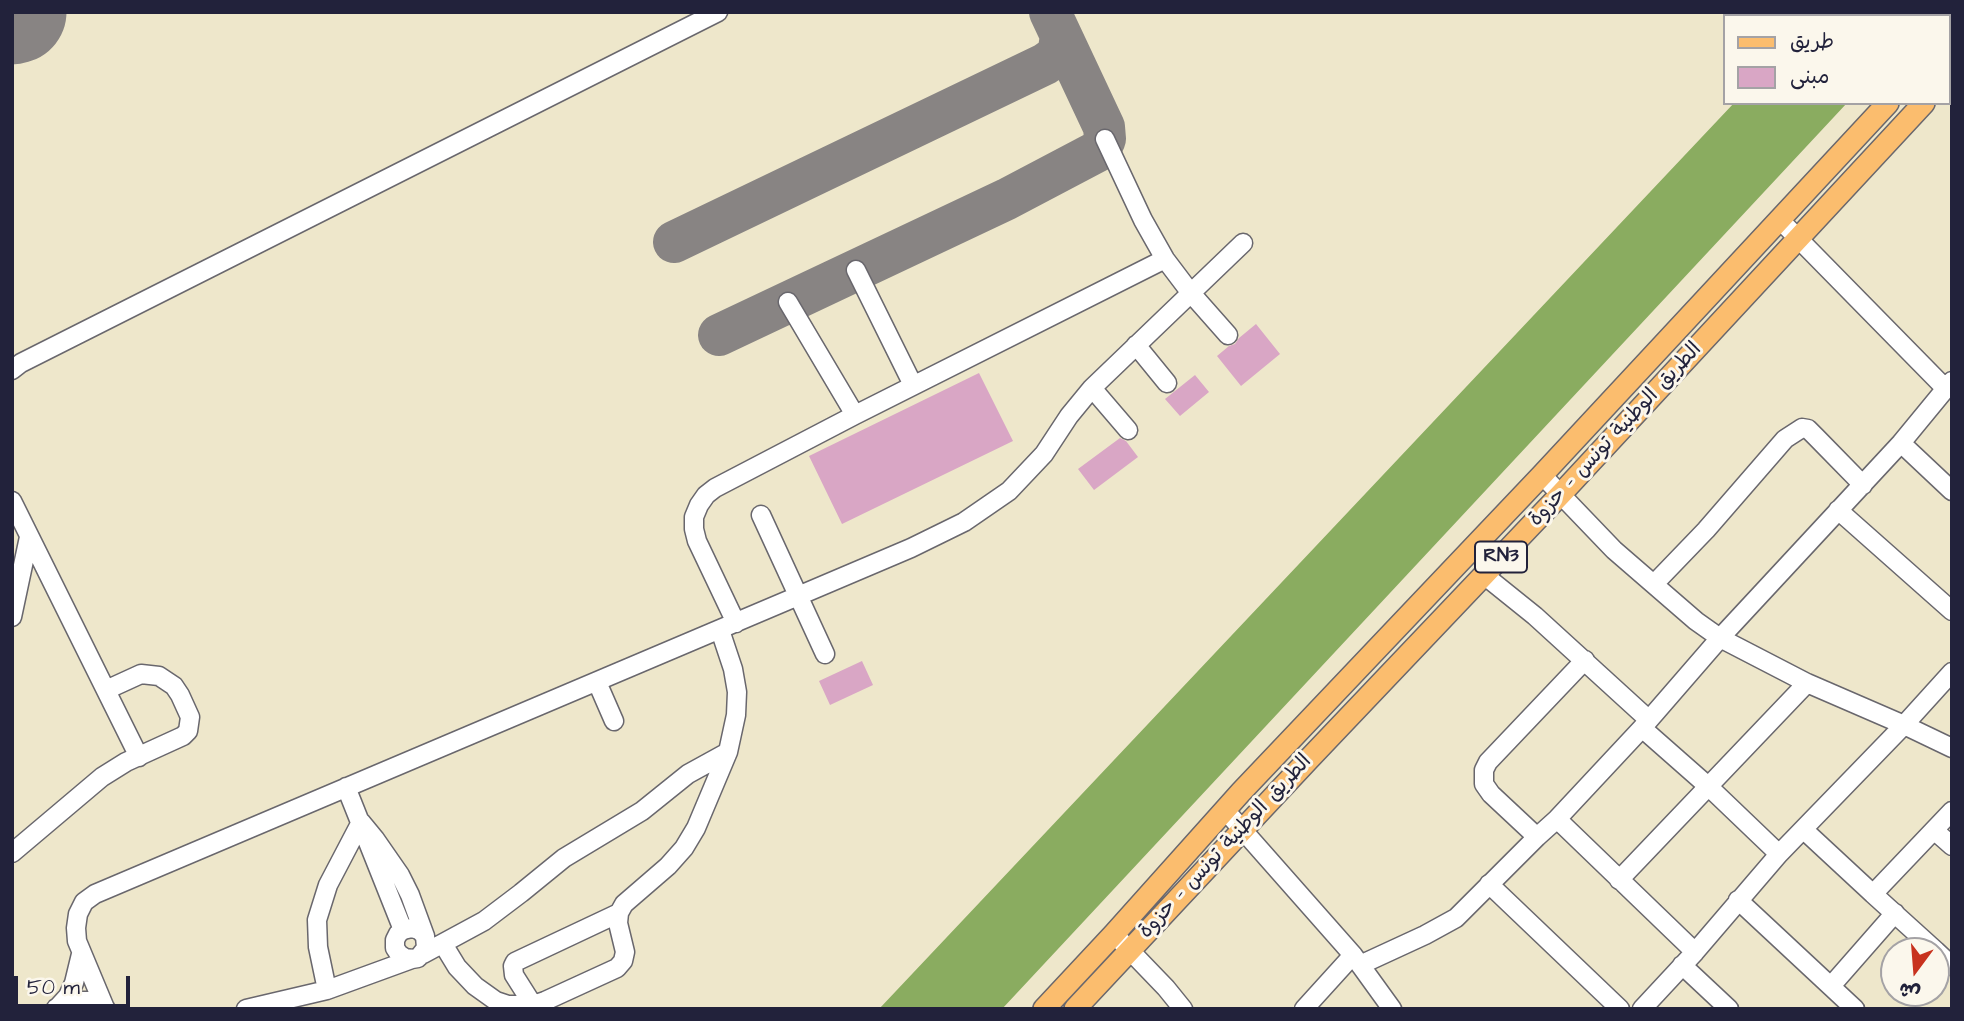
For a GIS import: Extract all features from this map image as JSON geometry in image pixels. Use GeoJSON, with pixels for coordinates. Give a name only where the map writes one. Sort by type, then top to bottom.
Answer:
{"type":"FeatureCollection","features":[{"type":"Feature","properties":{"kind":"main road","name":"الطريق الوطنية تونس - حزوة"},"geometry":{"type":"LineString","coordinates":[[1044,1009],[1225,810],[1886,105]]}},
{"type":"Feature","properties":{"kind":"main road","name":"الطريق الوطنية تونس - حزوة"},"geometry":{"type":"LineString","coordinates":[[1075,1009],[1560,495],[1922,105]]}},
{"type":"Feature","properties":{"kind":"street"},"geometry":{"type":"LineString","coordinates":[[12,370],[20,363],[718,12]]}},
{"type":"Feature","properties":{"kind":"street"},"geometry":{"type":"LineString","coordinates":[[1105,139],[1143,220],[1165,259],[1228,335]]}},
{"type":"Feature","properties":{"kind":"street"},"geometry":{"type":"LineString","coordinates":[[1304,1009],[1356,960],[1448,924],[1557,819],[1901,443],[1949,384],[1779,219]]}},
{"type":"Feature","properties":{"kind":"street"},"geometry":{"type":"LineString","coordinates":[[105,1008],[77,941],[78,914],[84,902],[95,894],[938,536],[1009,491],[1027,473],[1092,388],[1243,243]]}},
{"type":"Feature","properties":{"kind":"street"},"geometry":{"type":"LineString","coordinates":[[443,944],[457,967],[485,994],[508,1005],[533,1005],[617,968],[623,961],[625,952],[618,923],[619,913],[631,896],[668,866],[684,848],[696,828],[728,752],[737,715],[737,692],[728,626],[694,529],[694,517],[706,495],[913,385],[1165,259]]}},
{"type":"Feature","properties":{"kind":"street"},"geometry":{"type":"LineString","coordinates":[[856,270],[913,385]]}},
{"type":"Feature","properties":{"kind":"street"},"geometry":{"type":"LineString","coordinates":[[788,302],[855,415]]}},
{"type":"Feature","properties":{"kind":"street"},"geometry":{"type":"LineString","coordinates":[[1136,345],[1167,383]]}},
{"type":"Feature","properties":{"kind":"street"},"geometry":{"type":"LineString","coordinates":[[1092,388],[1128,429]]}},
{"type":"Feature","properties":{"kind":"street"},"geometry":{"type":"LineString","coordinates":[[1654,584],[1706,530],[1785,439],[1802,428],[1808,429],[1863,485]]}},
{"type":"Feature","properties":{"kind":"street"},"geometry":{"type":"LineString","coordinates":[[1901,443],[1952,491]]}},
{"type":"Feature","properties":{"kind":"street"},"geometry":{"type":"LineString","coordinates":[[1542,475],[1614,550],[1696,621],[1720,638],[1807,683],[1952,748]]}},
{"type":"Feature","properties":{"kind":"street"},"geometry":{"type":"LineString","coordinates":[[12,501],[139,757]]}},
{"type":"Feature","properties":{"kind":"street"},"geometry":{"type":"LineString","coordinates":[[1838,510],[1952,611]]}},
{"type":"Feature","properties":{"kind":"street"},"geometry":{"type":"LineString","coordinates":[[761,515],[825,654]]}},
{"type":"Feature","properties":{"kind":"street"},"geometry":{"type":"LineString","coordinates":[[12,617],[29,537]]}},
{"type":"Feature","properties":{"kind":"street"},"geometry":{"type":"LineString","coordinates":[[1484,575],[1585,660],[1645,724],[1779,854]]}},
{"type":"Feature","properties":{"kind":"street"},"geometry":{"type":"LineString","coordinates":[[1537,837],[1491,794],[1485,784],[1484,771],[1488,762],[1585,660]]}},
{"type":"Feature","properties":{"kind":"street"},"geometry":{"type":"LineString","coordinates":[[1642,1009],[1779,854],[1952,672]]}},
{"type":"Feature","properties":{"kind":"street"},"geometry":{"type":"LineString","coordinates":[[12,853],[91,785],[114,769],[183,736],[188,731],[190,717],[180,695],[167,680],[150,674],[132,676],[106,690]]}},
{"type":"Feature","properties":{"kind":"street"},"geometry":{"type":"LineString","coordinates":[[597,682],[614,721]]}},
{"type":"Feature","properties":{"kind":"street"},"geometry":{"type":"LineString","coordinates":[[1619,880],[1807,683]]}},
{"type":"Feature","properties":{"kind":"street"},"geometry":{"type":"LineString","coordinates":[[246,1009],[327,990],[420,950],[443,944],[503,907],[564,858],[642,811],[688,774],[728,752]]}},
{"type":"Feature","properties":{"kind":"street"},"geometry":{"type":"LineString","coordinates":[[346,787],[404,930]]}},
{"type":"Feature","properties":{"kind":"street"},"geometry":{"type":"LineString","coordinates":[[1225,810],[1356,960],[1392,1009]]}},
{"type":"Feature","properties":{"kind":"street"},"geometry":{"type":"LineString","coordinates":[[1873,894],[1952,811]]}},
{"type":"Feature","properties":{"kind":"street"},"geometry":{"type":"LineString","coordinates":[[1557,819],[1695,952]]}},
{"type":"Feature","properties":{"kind":"street"},"geometry":{"type":"LineString","coordinates":[[361,822],[376,839],[410,895],[420,950]]}},
{"type":"Feature","properties":{"kind":"street"},"geometry":{"type":"LineString","coordinates":[[327,990],[318,947],[317,920],[338,864],[361,822]]}},
{"type":"Feature","properties":{"kind":"street"},"geometry":{"type":"LineString","coordinates":[[1804,830],[1921,937]]}},
{"type":"Feature","properties":{"kind":"street"},"geometry":{"type":"LineString","coordinates":[[1934,831],[1952,846]]}},
{"type":"Feature","properties":{"kind":"street"},"geometry":{"type":"LineString","coordinates":[[1489,884],[1620,1009]]}},
{"type":"Feature","properties":{"kind":"street"},"geometry":{"type":"LineString","coordinates":[[1738,900],[1855,1009]]}},
{"type":"Feature","properties":{"kind":"street"},"geometry":{"type":"LineString","coordinates":[[533,1005],[514,975],[515,962],[619,913]]}},
{"type":"Feature","properties":{"kind":"street"},"geometry":{"type":"LineString","coordinates":[[1831,986],[1895,913]]}},
{"type":"Feature","properties":{"kind":"street"},"geometry":{"type":"LineString","coordinates":[[412,928],[419,930],[420,950],[405,958],[399,954],[395,940],[398,934],[412,928]]}},
{"type":"Feature","properties":{"kind":"street"},"geometry":{"type":"LineString","coordinates":[[1114,934],[1183,1009]]}},
{"type":"Feature","properties":{"kind":"street"},"geometry":{"type":"LineString","coordinates":[[57,1008],[75,983],[81,954]]}},
{"type":"Feature","properties":{"kind":"street"},"geometry":{"type":"LineString","coordinates":[[1682,965],[1729,1009]]}},
{"type":"Feature","properties":{"kind":"street"},"geometry":{"type":"LineString","coordinates":[[57,1008],[73,1001],[90,1001],[105,1008]]}},
{"type":"Feature","properties":{"kind":"green space"},"geometry":{"type":"Polygon","coordinates":[[[1820,12],[1932,12],[1930,14],[1818,14],[1820,12]]]}},
{"type":"Feature","properties":{"kind":"green space"},"geometry":{"type":"Polygon","coordinates":[[[1732,105],[1845,105],[1002,1009],[879,1009],[1732,105]]]}},
{"type":"Feature","properties":{"kind":"building"},"geometry":{"type":"Polygon","coordinates":[[[1256,324],[1280,354],[1241,386],[1217,356],[1235,344],[1256,324]]]}},
{"type":"Feature","properties":{"kind":"building"},"geometry":{"type":"Polygon","coordinates":[[[979,373],[1013,441],[842,524],[809,456],[979,373]]]}},
{"type":"Feature","properties":{"kind":"building"},"geometry":{"type":"Polygon","coordinates":[[[1195,375],[1209,392],[1180,416],[1165,399],[1195,375]]]}},
{"type":"Feature","properties":{"kind":"building"},"geometry":{"type":"Polygon","coordinates":[[[1120,438],[1126,441],[1138,457],[1094,490],[1078,469],[1120,438]]]}},
{"type":"Feature","properties":{"kind":"building"},"geometry":{"type":"Polygon","coordinates":[[[862,661],[873,685],[830,705],[819,681],[862,661]]]}},
{"type":"Feature","properties":{"kind":"taxiway"},"geometry":{"type":"LineString","coordinates":[[719,335],[1007,199],[1100,150],[1105,139],[1104,127],[1050,12]]}},
{"type":"Feature","properties":{"kind":"taxiway"},"geometry":{"type":"LineString","coordinates":[[674,242],[1045,64],[1055,57],[1061,36]]}}]}
